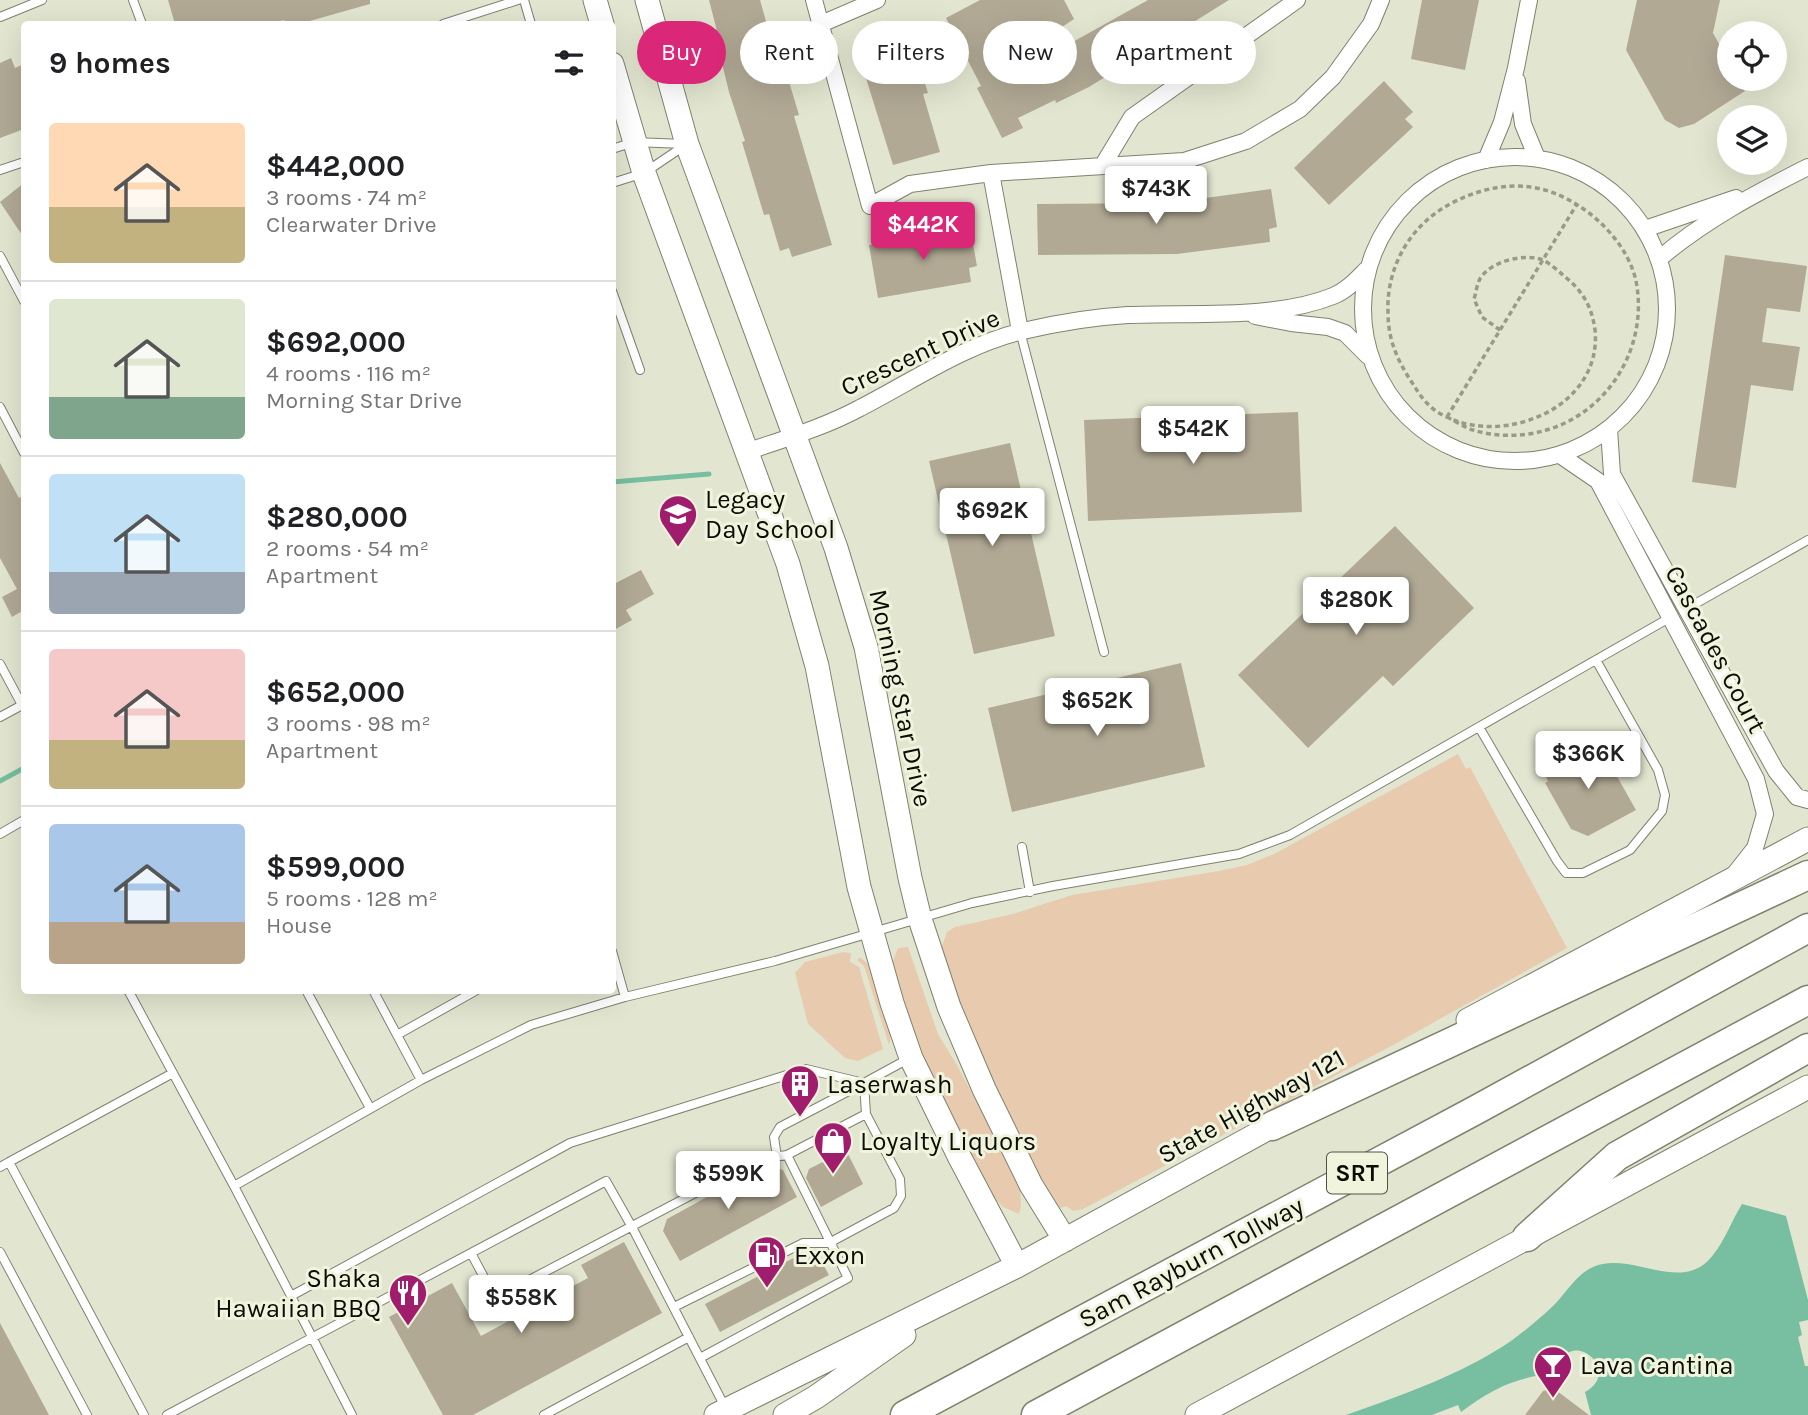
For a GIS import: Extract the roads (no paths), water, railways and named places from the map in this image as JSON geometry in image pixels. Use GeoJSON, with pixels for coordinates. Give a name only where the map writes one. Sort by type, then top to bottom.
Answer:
{"type":"FeatureCollection","features":[{"type":"Feature","properties":{"kind":"highway"},"geometry":{"type":"LineString","coordinates":[[1272,1126],[1808,875]]}},
{"type":"Feature","properties":{"kind":"highway","name":"Sam Rayburn Tollway"},"geometry":{"type":"LineString","coordinates":[[905,1415],[1474,1111],[1808,928]]}},
{"type":"Feature","properties":{"kind":"highway","name":"SRT"},"geometry":{"type":"LineString","coordinates":[[1036,1415],[1808,1000]]}},
{"type":"Feature","properties":{"kind":"highway"},"geometry":{"type":"LineString","coordinates":[[1527,1237],[1617,1156],[1808,1048]]}},
{"type":"Feature","properties":{"kind":"street"},"geometry":{"type":"LineString","coordinates":[[595,0],[600,21]]}},
{"type":"Feature","properties":{"kind":"street","name":"Morning Star Drive"},"geometry":{"type":"LineString","coordinates":[[647,0],[687,144],[836,548],[866,647],[919,919],[949,1007],[984,1089],[1031,1185],[1065,1240]]}},
{"type":"Feature","properties":{"kind":"street"},"geometry":{"type":"LineString","coordinates":[[814,0],[820,21]]}},
{"type":"Feature","properties":{"kind":"street"},"geometry":{"type":"LineString","coordinates":[[828,21],[877,0]]}},
{"type":"Feature","properties":{"kind":"street"},"geometry":{"type":"LineString","coordinates":[[1103,165],[1132,117],[1297,0]]}},
{"type":"Feature","properties":{"kind":"street"},"geometry":{"type":"LineString","coordinates":[[837,84],[870,206],[910,184],[991,173],[1184,161],[1245,141],[1300,109],[1333,77],[1371,24],[1381,0]]}},
{"type":"Feature","properties":{"kind":"street"},"geometry":{"type":"LineString","coordinates":[[1486,160],[1502,122],[1529,0]]}},
{"type":"Feature","properties":{"kind":"street"},"geometry":{"type":"LineString","coordinates":[[1516,68],[1523,124],[1537,158]]}},
{"type":"Feature","properties":{"kind":"street"},"geometry":{"type":"LineString","coordinates":[[616,94],[623,146],[644,173],[788,564],[817,666],[859,887],[911,1058],[1017,1266]]}},
{"type":"Feature","properties":{"kind":"street"},"geometry":{"type":"LineString","coordinates":[[1513,156],[1537,158],[1581,171],[1610,189],[1635,214],[1654,243],[1664,276],[1668,310],[1664,344],[1652,376],[1633,405],[1609,429],[1560,455],[1513,462],[1466,454],[1424,432],[1390,399],[1368,356],[1361,310],[1366,270],[1381,233],[1405,201],[1437,177],[1474,161],[1513,156]]}},
{"type":"Feature","properties":{"kind":"street"},"geometry":{"type":"LineString","coordinates":[[1659,260],[1682,239],[1762,190],[1808,167]]}},
{"type":"Feature","properties":{"kind":"street"},"geometry":{"type":"LineString","coordinates":[[991,173],[1020,331]]}},
{"type":"Feature","properties":{"kind":"street"},"geometry":{"type":"LineString","coordinates":[[1645,229],[1762,190]]}},
{"type":"Feature","properties":{"kind":"street","name":"Crescent Drive"},"geometry":{"type":"LineString","coordinates":[[746,452],[859,409],[916,376],[982,345],[1020,331],[1125,315],[1246,313],[1311,303],[1334,296],[1350,286],[1366,270]]}},
{"type":"Feature","properties":{"kind":"street","name":"Crescent Drive"},"geometry":{"type":"LineString","coordinates":[[1246,313],[1291,323],[1328,327],[1345,333],[1368,356]]}},
{"type":"Feature","properties":{"kind":"street","name":"Cascades Court"},"geometry":{"type":"LineString","coordinates":[[1609,429],[1612,474],[1776,771],[1797,797],[1808,800]]}},
{"type":"Feature","properties":{"kind":"street","name":"Cascades Court"},"geometry":{"type":"LineString","coordinates":[[1560,455],[1598,481],[1756,779],[1765,814],[1755,848],[1726,883]]}},
{"type":"Feature","properties":{"kind":"street","name":"State Highway 121"},"geometry":{"type":"LineString","coordinates":[[721,1413],[1017,1266],[1808,839]]}},
{"type":"Feature","properties":{"kind":"street"},"geometry":{"type":"LineString","coordinates":[[1197,1415],[1808,1087]]}},
{"type":"Feature","properties":{"kind":"street"},"geometry":{"type":"LineString","coordinates":[[785,1415],[817,1397],[961,1294]]}},
{"type":"Feature","properties":{"kind":"lane"},"geometry":{"type":"LineString","coordinates":[[0,18],[42,0]]}},
{"type":"Feature","properties":{"kind":"lane"},"geometry":{"type":"LineString","coordinates":[[133,0],[141,21]]}},
{"type":"Feature","properties":{"kind":"lane"},"geometry":{"type":"LineString","coordinates":[[452,21],[518,0]]}},
{"type":"Feature","properties":{"kind":"lane"},"geometry":{"type":"LineString","coordinates":[[523,0],[530,21]]}},
{"type":"Feature","properties":{"kind":"lane"},"geometry":{"type":"LineString","coordinates":[[623,146],[687,144]]}},
{"type":"Feature","properties":{"kind":"lane"},"geometry":{"type":"LineString","coordinates":[[616,182],[644,173],[687,144]]}},
{"type":"Feature","properties":{"kind":"lane"},"geometry":{"type":"LineString","coordinates":[[0,170],[21,163]]}},
{"type":"Feature","properties":{"kind":"lane"},"geometry":{"type":"LineString","coordinates":[[0,256],[21,295]]}},
{"type":"Feature","properties":{"kind":"lane"},"geometry":{"type":"LineString","coordinates":[[616,303],[640,370]]}},
{"type":"Feature","properties":{"kind":"lane"},"geometry":{"type":"LineString","coordinates":[[1020,331],[1104,652]]}},
{"type":"Feature","properties":{"kind":"lane"},"geometry":{"type":"LineString","coordinates":[[0,407],[21,447]]}},
{"type":"Feature","properties":{"kind":"lane"},"geometry":{"type":"LineString","coordinates":[[234,1186],[421,1080],[531,1025],[625,998],[775,961],[972,903],[1239,854],[1265,846],[1290,835],[1808,540]]}},
{"type":"Feature","properties":{"kind":"lane"},"geometry":{"type":"LineString","coordinates":[[1479,727],[1566,873],[1583,873],[1630,850],[1662,811],[1665,795],[1658,770],[1596,660]]}},
{"type":"Feature","properties":{"kind":"lane"},"geometry":{"type":"LineString","coordinates":[[0,664],[21,701]]}},
{"type":"Feature","properties":{"kind":"lane"},"geometry":{"type":"LineString","coordinates":[[0,717],[21,705]]}},
{"type":"Feature","properties":{"kind":"lane"},"geometry":{"type":"LineString","coordinates":[[0,834],[21,822]]}},
{"type":"Feature","properties":{"kind":"lane"},"geometry":{"type":"LineString","coordinates":[[1022,847],[1030,892]]}},
{"type":"Feature","properties":{"kind":"lane"},"geometry":{"type":"LineString","coordinates":[[616,965],[625,998]]}},
{"type":"Feature","properties":{"kind":"lane"},"geometry":{"type":"LineString","coordinates":[[130,994],[234,1186],[352,1415]]}},
{"type":"Feature","properties":{"kind":"lane"},"geometry":{"type":"LineString","coordinates":[[308,994],[370,1108]]}},
{"type":"Feature","properties":{"kind":"lane"},"geometry":{"type":"LineString","coordinates":[[375,994],[421,1080]]}},
{"type":"Feature","properties":{"kind":"lane"},"geometry":{"type":"LineString","coordinates":[[397,1035],[470,994]]}},
{"type":"Feature","properties":{"kind":"lane"},"geometry":{"type":"LineString","coordinates":[[777,1157],[774,1137],[780,1127],[911,1058]]}},
{"type":"Feature","properties":{"kind":"lane"},"geometry":{"type":"LineString","coordinates":[[291,1296],[570,1143],[806,1069],[864,1083]]}},
{"type":"Feature","properties":{"kind":"lane"},"geometry":{"type":"LineString","coordinates":[[0,1167],[173,1073]]}},
{"type":"Feature","properties":{"kind":"lane"},"geometry":{"type":"LineString","coordinates":[[674,1307],[803,1243],[829,1243],[891,1211],[897,1204],[901,1196],[900,1179],[866,1114],[864,1083]]}},
{"type":"Feature","properties":{"kind":"lane"},"geometry":{"type":"LineString","coordinates":[[471,1253],[495,1298],[760,1159],[787,1155],[866,1114]]}},
{"type":"Feature","properties":{"kind":"lane"},"geometry":{"type":"LineString","coordinates":[[700,1358],[848,1278],[787,1155]]}},
{"type":"Feature","properties":{"kind":"lane"},"geometry":{"type":"LineString","coordinates":[[9,1162],[144,1415]]}},
{"type":"Feature","properties":{"kind":"lane"},"geometry":{"type":"LineString","coordinates":[[167,1415],[606,1181],[700,1358],[721,1413]]}},
{"type":"Feature","properties":{"kind":"lane"},"geometry":{"type":"LineString","coordinates":[[0,1252],[87,1415]]}},
{"type":"Feature","properties":{"kind":"lane"},"geometry":{"type":"LineString","coordinates":[[544,1415],[689,1337]]}},
{"type":"Feature","properties":{"kind":"waterway"},"geometry":{"type":"LineString","coordinates":[[616,482],[709,474]]}},
{"type":"Feature","properties":{"kind":"waterway"},"geometry":{"type":"LineString","coordinates":[[0,781],[21,770]]}},
{"type":"Feature","properties":{"kind":"place","name":"Legacy Day School"},"geometry":{"type":"Point","coordinates":[678,548]}},
{"type":"Feature","properties":{"kind":"place","name":"Laserwash"},"geometry":{"type":"Point","coordinates":[800,1118]}},
{"type":"Feature","properties":{"kind":"place","name":"Loyalty Liquors"},"geometry":{"type":"Point","coordinates":[833,1175]}},
{"type":"Feature","properties":{"kind":"place","name":"Exxon"},"geometry":{"type":"Point","coordinates":[767,1289]}},
{"type":"Feature","properties":{"kind":"place","name":"Shaka Hawaiian BBQ"},"geometry":{"type":"Point","coordinates":[408,1327]}},
{"type":"Feature","properties":{"kind":"place","name":"Lava Cantina"},"geometry":{"type":"Point","coordinates":[1553,1399]}}]}
